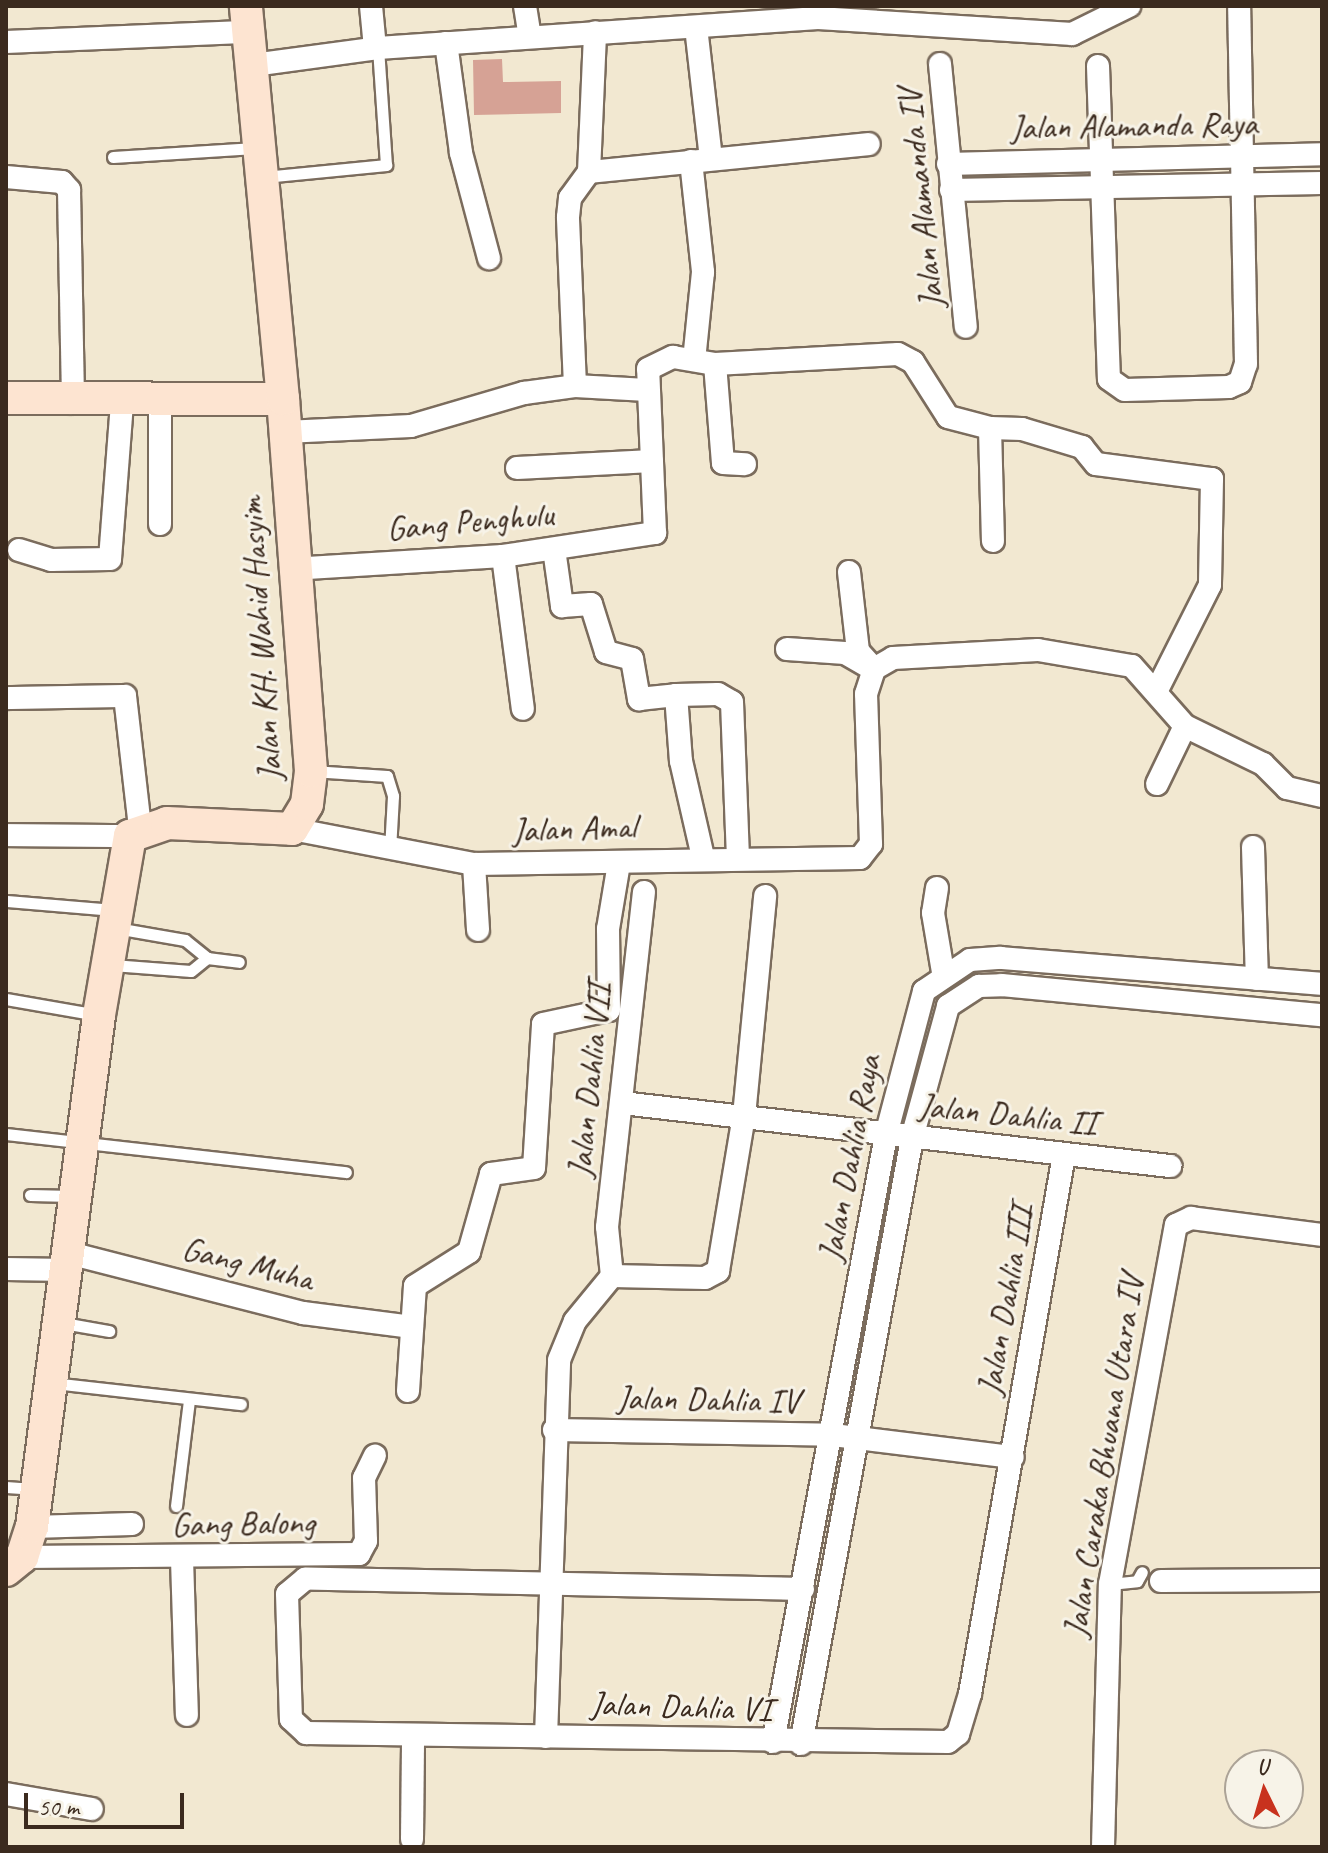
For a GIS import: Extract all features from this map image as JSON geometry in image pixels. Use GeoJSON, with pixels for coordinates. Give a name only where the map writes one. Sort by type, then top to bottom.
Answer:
{"type":"FeatureCollection","features":[{"type":"Feature","properties":{"kind":"street"},"geometry":{"type":"LineString","coordinates":[[371,6],[376,48]]}},
{"type":"Feature","properties":{"kind":"street"},"geometry":{"type":"LineString","coordinates":[[525,6],[530,36]]}},
{"type":"Feature","properties":{"kind":"street"},"geometry":{"type":"LineString","coordinates":[[253,65],[376,48],[696,27],[818,12],[1072,34],[1129,6]]}},
{"type":"Feature","properties":{"kind":"street"},"geometry":{"type":"LineString","coordinates":[[1098,66],[1105,370],[1113,385],[1229,387],[1240,382],[1246,364],[1239,6]]}},
{"type":"Feature","properties":{"kind":"street"},"geometry":{"type":"LineString","coordinates":[[6,42],[247,19]]}},
{"type":"Feature","properties":{"kind":"street","name":"Jalan KH. Wahid Hasyim"},"geometry":{"type":"LineString","coordinates":[[135,832],[292,829],[307,804],[311,771],[291,569],[283,399],[247,19]]}},
{"type":"Feature","properties":{"kind":"street"},"geometry":{"type":"LineString","coordinates":[[696,27],[705,362],[723,463],[745,464]]}},
{"type":"Feature","properties":{"kind":"street"},"geometry":{"type":"LineString","coordinates":[[575,386],[568,217],[570,198],[589,172],[595,32]]}},
{"type":"Feature","properties":{"kind":"street"},"geometry":{"type":"LineString","coordinates":[[446,43],[461,153],[489,258]]}},
{"type":"Feature","properties":{"kind":"street","name":"Jalan Alamanda IV"},"geometry":{"type":"LineString","coordinates":[[940,64],[966,327]]}},
{"type":"Feature","properties":{"kind":"street"},"geometry":{"type":"LineString","coordinates":[[589,172],[869,144]]}},
{"type":"Feature","properties":{"kind":"street","name":"Jalan Alamanda Raya"},"geometry":{"type":"LineString","coordinates":[[948,164],[1322,154]]}},
{"type":"Feature","properties":{"kind":"street"},"geometry":{"type":"LineString","coordinates":[[6,177],[62,182],[69,190],[73,403]]}},
{"type":"Feature","properties":{"kind":"street","name":"Jalan Alamanda Raya"},"geometry":{"type":"LineString","coordinates":[[951,190],[1322,183]]}},
{"type":"Feature","properties":{"kind":"street"},"geometry":{"type":"LineString","coordinates":[[517,468],[652,461],[648,369],[657,359],[705,362],[898,354],[913,362],[948,417],[990,428],[1022,429],[1082,447],[1096,464],[1212,479],[1210,585],[1156,692]]}},
{"type":"Feature","properties":{"kind":"street"},"geometry":{"type":"LineString","coordinates":[[285,432],[411,426],[524,393],[575,386],[647,390]]}},
{"type":"Feature","properties":{"kind":"street"},"geometry":{"type":"LineString","coordinates":[[6,398],[160,404],[283,399]]}},
{"type":"Feature","properties":{"kind":"street"},"geometry":{"type":"LineString","coordinates":[[19,550],[51,560],[110,559],[122,403]]}},
{"type":"Feature","properties":{"kind":"street"},"geometry":{"type":"LineString","coordinates":[[160,404],[160,524]]}},
{"type":"Feature","properties":{"kind":"street"},"geometry":{"type":"LineString","coordinates":[[990,428],[993,541]]}},
{"type":"Feature","properties":{"kind":"street","name":"Gang Penghulu"},"geometry":{"type":"LineString","coordinates":[[291,569],[503,556],[655,533],[652,461]]}},
{"type":"Feature","properties":{"kind":"street"},"geometry":{"type":"LineString","coordinates":[[554,549],[562,606],[591,604],[606,652],[632,659],[639,699],[718,694],[734,710],[738,855]]}},
{"type":"Feature","properties":{"kind":"street"},"geometry":{"type":"LineString","coordinates":[[503,556],[523,709]]}},
{"type":"Feature","properties":{"kind":"street"},"geometry":{"type":"LineString","coordinates":[[849,572],[858,651],[874,669]]}},
{"type":"Feature","properties":{"kind":"street"},"geometry":{"type":"LineString","coordinates":[[787,649],[845,653],[874,669]]}},
{"type":"Feature","properties":{"kind":"street"},"geometry":{"type":"LineString","coordinates":[[874,669],[893,658],[1069,652],[1132,666],[1185,726],[1263,764],[1287,788],[1322,796]]}},
{"type":"Feature","properties":{"kind":"street","name":"Jalan Amal"},"geometry":{"type":"LineString","coordinates":[[292,829],[474,864],[619,863],[738,855],[860,858],[871,844],[866,694],[874,669]]}},
{"type":"Feature","properties":{"kind":"street"},"geometry":{"type":"LineString","coordinates":[[676,695],[681,761],[703,857]]}},
{"type":"Feature","properties":{"kind":"street"},"geometry":{"type":"LineString","coordinates":[[6,698],[125,696],[135,832],[113,919],[106,964],[52,1383],[22,1488],[32,1527],[14,1563]]}},
{"type":"Feature","properties":{"kind":"street"},"geometry":{"type":"LineString","coordinates":[[1157,784],[1185,726]]}},
{"type":"Feature","properties":{"kind":"street"},"geometry":{"type":"LineString","coordinates":[[6,835],[135,832]]}},
{"type":"Feature","properties":{"kind":"street"},"geometry":{"type":"LineString","coordinates":[[1253,847],[1257,979]]}},
{"type":"Feature","properties":{"kind":"street"},"geometry":{"type":"LineString","coordinates":[[408,1391],[415,1286],[469,1252],[491,1174],[534,1168],[543,1024],[609,1010],[608,929],[619,863]]}},
{"type":"Feature","properties":{"kind":"street"},"geometry":{"type":"LineString","coordinates":[[474,864],[478,930]]}},
{"type":"Feature","properties":{"kind":"street"},"geometry":{"type":"LineString","coordinates":[[937,888],[933,913],[943,972],[1001,958],[1322,984]]}},
{"type":"Feature","properties":{"kind":"street","name":"Jalan Dahlia VII"},"geometry":{"type":"LineString","coordinates":[[612,1276],[607,1227],[644,892]]}},
{"type":"Feature","properties":{"kind":"street"},"geometry":{"type":"LineString","coordinates":[[546,1737],[547,1582],[554,1430],[568,1334],[612,1276],[705,1278],[718,1271],[744,1116],[765,896]]}},
{"type":"Feature","properties":{"kind":"street","name":"Jalan Dahlia Raya"},"geometry":{"type":"LineString","coordinates":[[773,1742],[833,1435],[886,1135],[912,1017],[943,972]]}},
{"type":"Feature","properties":{"kind":"street","name":"Jalan Dahlia Raya"},"geometry":{"type":"LineString","coordinates":[[801,1744],[860,1439],[912,1138],[938,1027],[948,1006],[979,986],[1322,1015]]}},
{"type":"Feature","properties":{"kind":"street","name":"Jalan Dahlia II"},"geometry":{"type":"LineString","coordinates":[[622,1103],[1170,1166]]}},
{"type":"Feature","properties":{"kind":"street","name":"Jalan Dahlia III"},"geometry":{"type":"LineString","coordinates":[[948,1742],[958,1734],[970,1694],[1064,1155]]}},
{"type":"Feature","properties":{"kind":"street","name":"Jalan Caraka Bhuana Utara IV"},"geometry":{"type":"LineString","coordinates":[[1103,1847],[1110,1584],[1176,1225],[1191,1218],[1322,1235]]}},
{"type":"Feature","properties":{"kind":"street","name":"Gang Muha"},"geometry":{"type":"LineString","coordinates":[[6,1269],[69,1262],[303,1313],[412,1327]]}},
{"type":"Feature","properties":{"kind":"street","name":"Jalan Dahlia IV"},"geometry":{"type":"LineString","coordinates":[[554,1430],[833,1435],[860,1439]]}},
{"type":"Feature","properties":{"kind":"street"},"geometry":{"type":"LineString","coordinates":[[860,1439],[1013,1457]]}},
{"type":"Feature","properties":{"kind":"street","name":"Gang Balong"},"geometry":{"type":"LineString","coordinates":[[14,1563],[359,1554],[366,1541],[364,1478],[375,1455]]}},
{"type":"Feature","properties":{"kind":"street"},"geometry":{"type":"LineString","coordinates":[[32,1527],[132,1524]]}},
{"type":"Feature","properties":{"kind":"street"},"geometry":{"type":"LineString","coordinates":[[182,1559],[187,1715]]}},
{"type":"Feature","properties":{"kind":"street","name":"Jalan Dahlia VI"},"geometry":{"type":"LineString","coordinates":[[547,1582],[323,1577],[292,1586],[291,1719],[306,1733],[801,1744],[948,1742]]}},
{"type":"Feature","properties":{"kind":"street"},"geometry":{"type":"LineString","coordinates":[[1151,1577],[1322,1580]]}},
{"type":"Feature","properties":{"kind":"street"},"geometry":{"type":"LineString","coordinates":[[547,1582],[803,1589]]}},
{"type":"Feature","properties":{"kind":"street"},"geometry":{"type":"LineString","coordinates":[[412,1839],[413,1736]]}},
{"type":"Feature","properties":{"kind":"street"},"geometry":{"type":"LineString","coordinates":[[6,1794],[92,1809]]}},
{"type":"Feature","properties":{"kind":"lane"},"geometry":{"type":"LineString","coordinates":[[113,157],[386,165],[376,48]]}},
{"type":"Feature","properties":{"kind":"lane"},"geometry":{"type":"LineString","coordinates":[[311,771],[387,776],[393,796],[390,850]]}},
{"type":"Feature","properties":{"kind":"lane"},"geometry":{"type":"LineString","coordinates":[[7,901],[113,919],[185,940],[207,958],[239,962]]}},
{"type":"Feature","properties":{"kind":"lane"},"geometry":{"type":"LineString","coordinates":[[106,964],[191,971],[207,958]]}},
{"type":"Feature","properties":{"kind":"lane"},"geometry":{"type":"LineString","coordinates":[[6,999],[99,1015]]}},
{"type":"Feature","properties":{"kind":"lane"},"geometry":{"type":"LineString","coordinates":[[6,1134],[346,1172]]}},
{"type":"Feature","properties":{"kind":"lane"},"geometry":{"type":"LineString","coordinates":[[30,1195],[76,1196]]}},
{"type":"Feature","properties":{"kind":"lane"},"geometry":{"type":"LineString","coordinates":[[59,1322],[109,1331]]}},
{"type":"Feature","properties":{"kind":"lane"},"geometry":{"type":"LineString","coordinates":[[52,1383],[241,1404]]}},
{"type":"Feature","properties":{"kind":"lane"},"geometry":{"type":"LineString","coordinates":[[176,1506],[189,1400]]}},
{"type":"Feature","properties":{"kind":"lane"},"geometry":{"type":"LineString","coordinates":[[1110,1584],[1151,1577]]}},
{"type":"Feature","properties":{"kind":"building"},"geometry":{"type":"Polygon","coordinates":[[[502,59],[503,82],[561,81],[561,113],[474,115],[473,60],[502,59]]]}}]}
